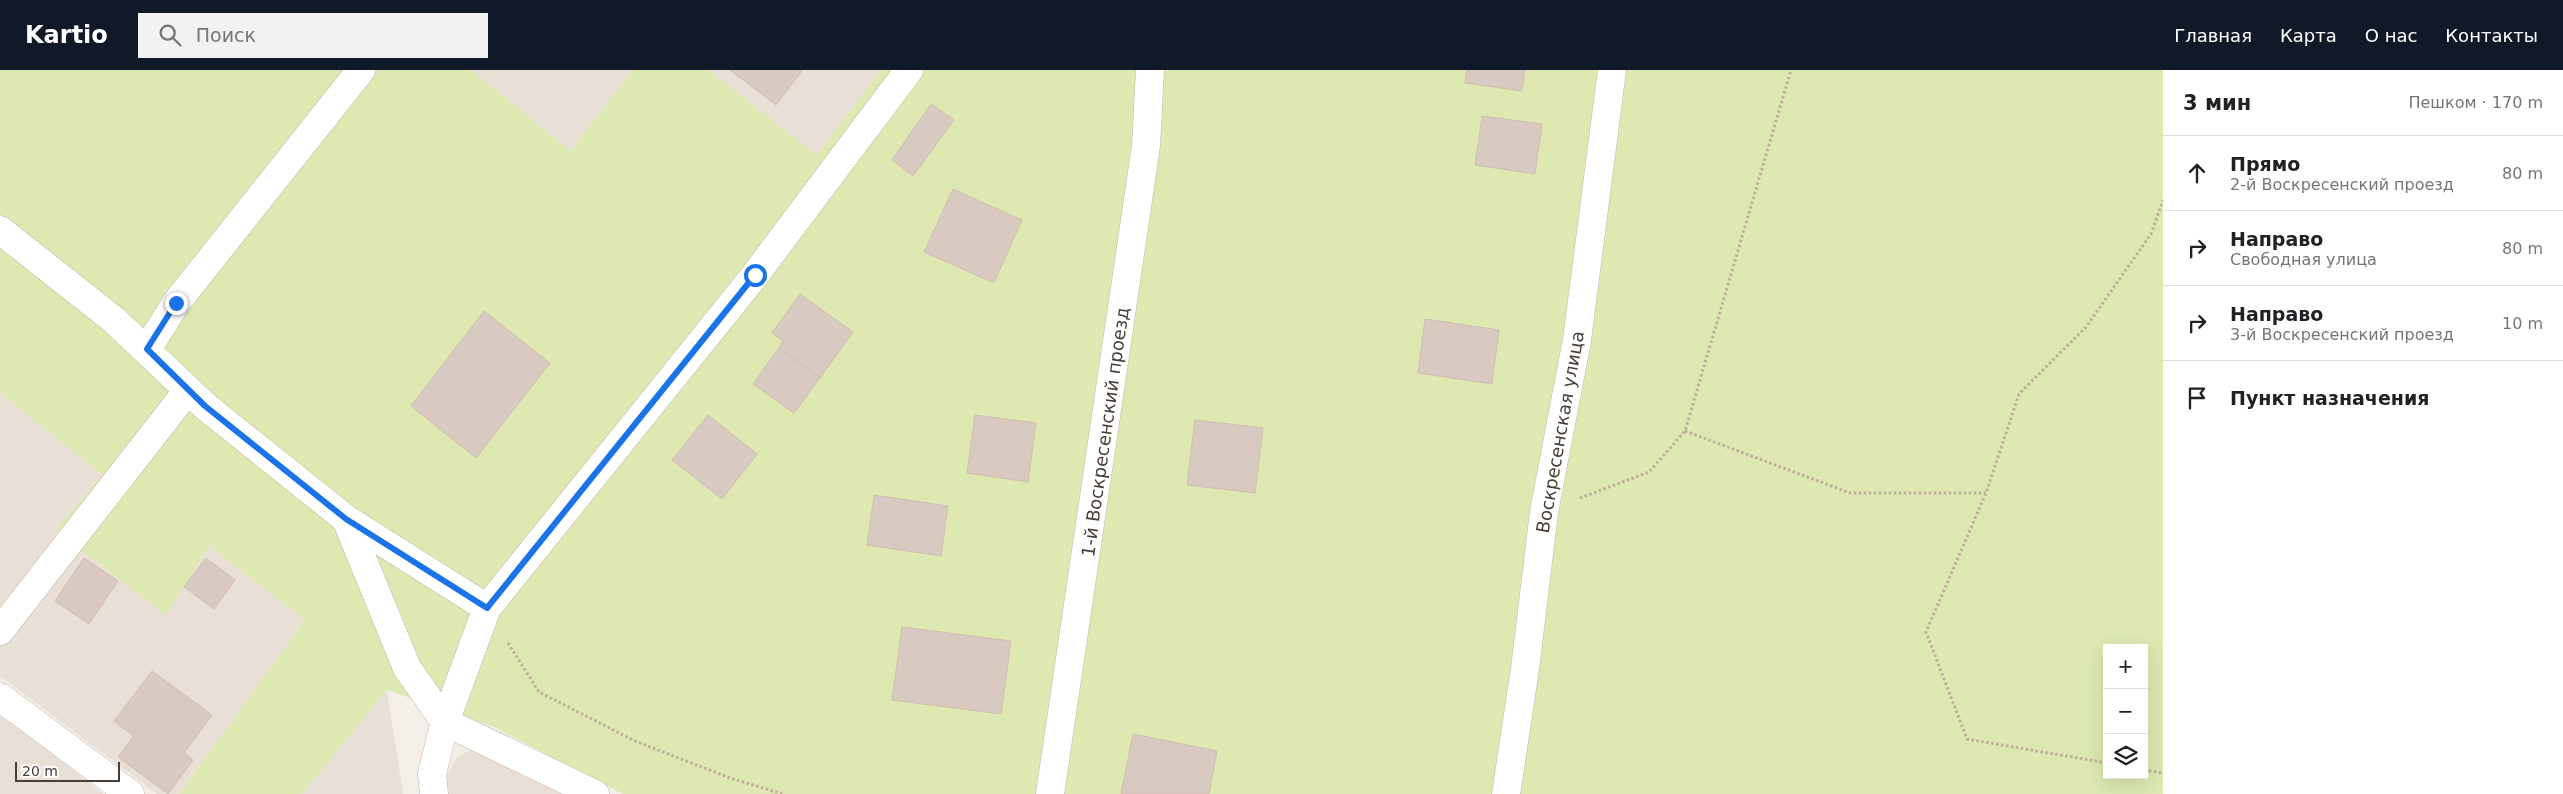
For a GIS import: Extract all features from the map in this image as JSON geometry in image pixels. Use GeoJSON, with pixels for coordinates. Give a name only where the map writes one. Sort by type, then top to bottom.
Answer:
{"type":"FeatureCollection","features":[{"type":"Feature","properties":{"kind":"street"},"geometry":{"type":"LineString","coordinates":[[147,349],[176,303],[361,70]]}},
{"type":"Feature","properties":{"kind":"street"},"geometry":{"type":"LineString","coordinates":[[434,794],[432,774],[445,722],[487,608],[755,275],[909,70]]}},
{"type":"Feature","properties":{"kind":"street","name":"1-й Воскресенский проезд"},"geometry":{"type":"LineString","coordinates":[[1050,794],[1146,146],[1150,70]]}},
{"type":"Feature","properties":{"kind":"street","name":"Воскресенская улица"},"geometry":{"type":"LineString","coordinates":[[1506,794],[1525,669],[1544,512],[1577,340],[1612,70]]}},
{"type":"Feature","properties":{"kind":"street"},"geometry":{"type":"LineString","coordinates":[[0,230],[114,320],[147,349],[188,390],[346,519],[487,608]]}},
{"type":"Feature","properties":{"kind":"street"},"geometry":{"type":"LineString","coordinates":[[0,631],[188,390]]}},
{"type":"Feature","properties":{"kind":"street"},"geometry":{"type":"LineString","coordinates":[[346,519],[407,668],[445,722],[595,794]]}},
{"type":"Feature","properties":{"kind":"street"},"geometry":{"type":"LineString","coordinates":[[0,697],[130,794]]}},
{"type":"Feature","properties":{"kind":"path"},"geometry":{"type":"LineString","coordinates":[[1544,512],[1649,472],[1685,431],[1792,70]]}},
{"type":"Feature","properties":{"kind":"path"},"geometry":{"type":"LineString","coordinates":[[2103,762],[1967,738],[1926,632],[1986,492],[2019,394],[2086,327],[2151,234],[2163,200]]}},
{"type":"Feature","properties":{"kind":"path"},"geometry":{"type":"LineString","coordinates":[[1685,431],[1850,493],[1986,492]]}},
{"type":"Feature","properties":{"kind":"path"},"geometry":{"type":"LineString","coordinates":[[487,608],[539,692],[635,741],[730,778],[783,794]]}},
{"type":"Feature","properties":{"kind":"path"},"geometry":{"type":"LineString","coordinates":[[2148,771],[2163,773]]}},
{"type":"Feature","properties":{"kind":"shaded area"},"geometry":{"type":"Polygon","coordinates":[[[471,70],[632,70],[571,151],[471,70]]]}},
{"type":"Feature","properties":{"kind":"shaded area"},"geometry":{"type":"Polygon","coordinates":[[[708,70],[881,70],[817,155],[708,70]]]}},
{"type":"Feature","properties":{"kind":"shaded area"},"geometry":{"type":"Polygon","coordinates":[[[0,393],[102,475],[55,530],[165,614],[209,546],[305,620],[179,794],[157,794],[0,676],[0,393]]]}},
{"type":"Feature","properties":{"kind":"shaded area"},"geometry":{"type":"Polygon","coordinates":[[[387,690],[403,794],[302,794],[387,690]]]}},
{"type":"Feature","properties":{"kind":"shaded area"},"geometry":{"type":"Polygon","coordinates":[[[0,713],[103,794],[0,794],[0,713]]]}},
{"type":"Feature","properties":{"kind":"shaded area"},"geometry":{"type":"Polygon","coordinates":[[[471,750],[568,794],[448,794],[446,777],[457,757],[471,750]]]}},
{"type":"Feature","properties":{"kind":"green space"},"geometry":{"type":"Polygon","coordinates":[[[0,70],[471,70],[571,151],[632,70],[708,70],[817,155],[881,70],[2163,70],[2163,794],[623,794],[492,726],[387,690],[302,794],[179,794],[305,620],[209,546],[166,615],[55,530],[102,475],[0,393],[0,70]]]}},
{"type":"Feature","properties":{"kind":"building"},"geometry":{"type":"Polygon","coordinates":[[[730,70],[801,70],[802,71],[776,105],[730,70]]]}},
{"type":"Feature","properties":{"kind":"building"},"geometry":{"type":"Polygon","coordinates":[[[1467,70],[1525,70],[1522,91],[1465,83],[1467,70]]]}},
{"type":"Feature","properties":{"kind":"building"},"geometry":{"type":"Polygon","coordinates":[[[931,104],[954,120],[913,176],[892,160],[931,104]]]}},
{"type":"Feature","properties":{"kind":"building"},"geometry":{"type":"Polygon","coordinates":[[[1482,116],[1542,124],[1535,174],[1475,165],[1482,116]]]}},
{"type":"Feature","properties":{"kind":"building"},"geometry":{"type":"Polygon","coordinates":[[[953,189],[1022,220],[994,283],[924,252],[953,189]]]}},
{"type":"Feature","properties":{"kind":"building"},"geometry":{"type":"Polygon","coordinates":[[[800,294],[853,332],[820,378],[779,348],[783,341],[772,333],[800,294]]]}},
{"type":"Feature","properties":{"kind":"building"},"geometry":{"type":"Polygon","coordinates":[[[484,311],[550,363],[476,458],[411,406],[484,311]]]}},
{"type":"Feature","properties":{"kind":"building"},"geometry":{"type":"Polygon","coordinates":[[[1425,319],[1499,330],[1492,384],[1418,373],[1425,319]]]}},
{"type":"Feature","properties":{"kind":"building"},"geometry":{"type":"Polygon","coordinates":[[[779,348],[820,378],[794,413],[753,384],[779,348]]]}},
{"type":"Feature","properties":{"kind":"building"},"geometry":{"type":"Polygon","coordinates":[[[708,415],[757,454],[722,499],[672,460],[708,415]]]}},
{"type":"Feature","properties":{"kind":"building"},"geometry":{"type":"Polygon","coordinates":[[[975,415],[1036,423],[1028,482],[967,473],[975,415]]]}},
{"type":"Feature","properties":{"kind":"building"},"geometry":{"type":"Polygon","coordinates":[[[1195,420],[1263,428],[1255,493],[1187,485],[1195,420]]]}},
{"type":"Feature","properties":{"kind":"building"},"geometry":{"type":"Polygon","coordinates":[[[874,495],[948,506],[941,556],[867,545],[874,495]]]}},
{"type":"Feature","properties":{"kind":"building"},"geometry":{"type":"Polygon","coordinates":[[[84,558],[118,581],[89,624],[55,601],[84,558]]]}},
{"type":"Feature","properties":{"kind":"building"},"geometry":{"type":"Polygon","coordinates":[[[206,558],[235,580],[214,609],[184,587],[206,558]]]}},
{"type":"Feature","properties":{"kind":"building"},"geometry":{"type":"Polygon","coordinates":[[[902,627],[1011,641],[1001,714],[892,700],[902,627]]]}},
{"type":"Feature","properties":{"kind":"building"},"geometry":{"type":"Polygon","coordinates":[[[152,671],[212,715],[184,753],[193,760],[168,794],[118,757],[134,736],[114,721],[152,671]]]}},
{"type":"Feature","properties":{"kind":"building"},"geometry":{"type":"Polygon","coordinates":[[[1133,734],[1217,751],[1209,794],[1121,794],[1133,734]]]}},
{"type":"Feature","properties":{"kind":"route"},"geometry":{"type":"LineString","coordinates":[[176,303],[147,349],[188,390],[205,406],[346,519],[487,608],[755,275]]}}]}
